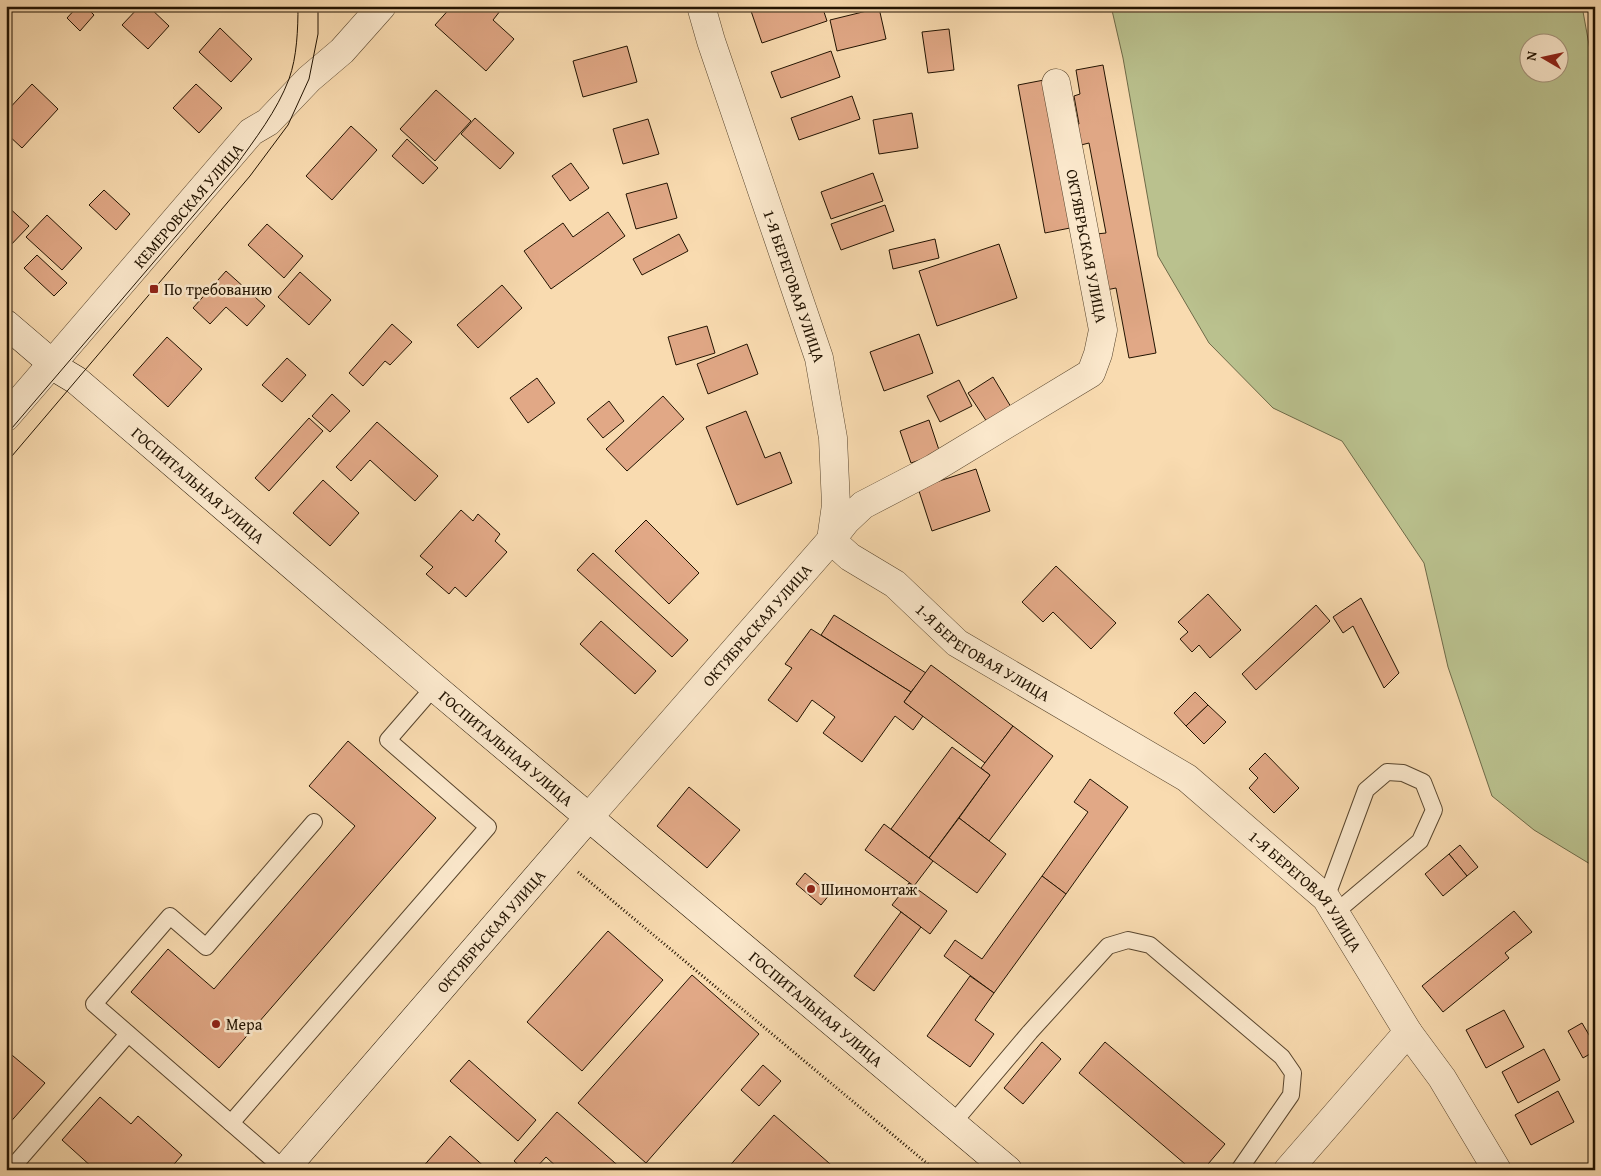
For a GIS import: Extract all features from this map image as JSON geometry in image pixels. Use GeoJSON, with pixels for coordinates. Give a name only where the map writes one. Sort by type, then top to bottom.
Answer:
{"type":"FeatureCollection","features":[{"type":"Feature","properties":{"kind":"street","name":"КЕМЕРОВСКАЯ УЛИЦА"},"geometry":{"type":"LineString","coordinates":[[6,418],[251,132],[268,122],[309,79],[342,51],[382,6]]}},
{"type":"Feature","properties":{"kind":"street","name":"1-Я БЕРЕГОВАЯ УЛИЦА"},"geometry":{"type":"LineString","coordinates":[[701,6],[711,41],[819,358],[833,438],[836,505],[831,540],[850,557],[895,584],[957,643],[1187,778],[1331,905],[1408,1032],[1442,1078],[1497,1170]]}},
{"type":"Feature","properties":{"kind":"street","name":"ОКТЯБРЬСКАЯ УЛИЦА"},"geometry":{"type":"LineString","coordinates":[[284,1170],[846,521],[863,505],[934,468],[1091,373],[1098,354],[1103,330],[1056,83]]}},
{"type":"Feature","properties":{"kind":"street","name":"ГОСПИТАЛЬНАЯ УЛИЦА"},"geometry":{"type":"LineString","coordinates":[[6,324],[61,371],[76,380],[434,687],[1008,1170]]}},
{"type":"Feature","properties":{"kind":"street"},"geometry":{"type":"LineString","coordinates":[[1288,1170],[1408,1032]]}},
{"type":"Feature","properties":{"kind":"lane"},"geometry":{"type":"LineString","coordinates":[[231,1123],[488,827],[388,740],[434,687]]}},
{"type":"Feature","properties":{"kind":"lane"},"geometry":{"type":"LineString","coordinates":[[1387,772],[1404,772],[1423,782],[1434,810],[1420,841],[1331,905],[1366,790],[1387,772]]}},
{"type":"Feature","properties":{"kind":"lane"},"geometry":{"type":"LineString","coordinates":[[284,1170],[94,1004],[170,916],[206,947],[314,822]]}},
{"type":"Feature","properties":{"kind":"lane"},"geometry":{"type":"LineString","coordinates":[[953,1123],[1030,1032],[1108,946],[1128,940],[1150,945],[1282,1057],[1293,1073],[1291,1095],[1239,1170]]}},
{"type":"Feature","properties":{"kind":"lane"},"geometry":{"type":"LineString","coordinates":[[10,1170],[128,1034]]}},
{"type":"Feature","properties":{"kind":"path"},"geometry":{"type":"LineString","coordinates":[[557,854],[934,1170]]}},
{"type":"Feature","properties":{"kind":"green space"},"geometry":{"type":"Polygon","coordinates":[[[1111,6],[1582,6],[1595,78],[1595,867],[1534,830],[1492,796],[1448,667],[1424,563],[1342,441],[1273,408],[1209,343],[1158,256],[1123,58],[1111,6]]]}},
{"type":"Feature","properties":{"kind":"building"},"geometry":{"type":"Polygon","coordinates":[[[78,6],[85,6],[94,15],[80,31],[67,18],[78,6]]]}},
{"type":"Feature","properties":{"kind":"building"},"geometry":{"type":"Polygon","coordinates":[[[140,6],[148,6],[169,26],[148,49],[122,25],[140,6]]]}},
{"type":"Feature","properties":{"kind":"building"},"geometry":{"type":"Polygon","coordinates":[[[452,6],[504,6],[493,20],[514,39],[486,71],[435,25],[452,6]]]}},
{"type":"Feature","properties":{"kind":"building"},"geometry":{"type":"Polygon","coordinates":[[[766,6],[822,6],[827,21],[762,43],[751,11],[766,6]]]}},
{"type":"Feature","properties":{"kind":"building"},"geometry":{"type":"Polygon","coordinates":[[[879,8],[886,39],[837,51],[830,20],[879,8]]]}},
{"type":"Feature","properties":{"kind":"building"},"geometry":{"type":"Polygon","coordinates":[[[220,28],[252,59],[231,82],[199,52],[220,28]]]}},
{"type":"Feature","properties":{"kind":"building"},"geometry":{"type":"Polygon","coordinates":[[[949,29],[954,70],[928,73],[922,32],[949,29]]]}},
{"type":"Feature","properties":{"kind":"building"},"geometry":{"type":"Polygon","coordinates":[[[627,46],[637,82],[583,97],[573,61],[627,46]]]}},
{"type":"Feature","properties":{"kind":"building"},"geometry":{"type":"Polygon","coordinates":[[[831,51],[840,77],[781,98],[771,72],[831,51]]]}},
{"type":"Feature","properties":{"kind":"building"},"geometry":{"type":"Polygon","coordinates":[[[1103,65],[1156,353],[1129,358],[1116,288],[1106,290],[1096,234],[1106,233],[1089,143],[1077,146],[1073,125],[1079,124],[1074,96],[1080,94],[1076,70],[1103,65]]]}},
{"type":"Feature","properties":{"kind":"building"},"geometry":{"type":"Polygon","coordinates":[[[1044,80],[1070,228],[1045,233],[1018,85],[1044,80]]]}},
{"type":"Feature","properties":{"kind":"building"},"geometry":{"type":"Polygon","coordinates":[[[32,84],[58,109],[22,148],[6,133],[6,112],[32,84]]]}},
{"type":"Feature","properties":{"kind":"building"},"geometry":{"type":"Polygon","coordinates":[[[196,84],[222,108],[199,133],[173,108],[196,84]]]}},
{"type":"Feature","properties":{"kind":"building"},"geometry":{"type":"Polygon","coordinates":[[[436,90],[471,121],[435,161],[400,129],[436,90]]]}},
{"type":"Feature","properties":{"kind":"building"},"geometry":{"type":"Polygon","coordinates":[[[852,96],[860,119],[799,140],[791,118],[852,96]]]}},
{"type":"Feature","properties":{"kind":"building"},"geometry":{"type":"Polygon","coordinates":[[[912,113],[918,148],[879,154],[873,120],[912,113]]]}},
{"type":"Feature","properties":{"kind":"building"},"geometry":{"type":"Polygon","coordinates":[[[475,118],[514,153],[500,169],[461,134],[475,118]]]}},
{"type":"Feature","properties":{"kind":"building"},"geometry":{"type":"Polygon","coordinates":[[[648,119],[659,154],[623,164],[613,129],[648,119]]]}},
{"type":"Feature","properties":{"kind":"building"},"geometry":{"type":"Polygon","coordinates":[[[351,126],[377,150],[332,200],[306,176],[351,126]]]}},
{"type":"Feature","properties":{"kind":"building"},"geometry":{"type":"Polygon","coordinates":[[[407,139],[438,168],[423,184],[392,156],[407,139]]]}},
{"type":"Feature","properties":{"kind":"building"},"geometry":{"type":"Polygon","coordinates":[[[571,163],[589,188],[570,201],[552,176],[571,163]]]}},
{"type":"Feature","properties":{"kind":"building"},"geometry":{"type":"Polygon","coordinates":[[[873,173],[883,201],[831,219],[821,192],[873,173]]]}},
{"type":"Feature","properties":{"kind":"building"},"geometry":{"type":"Polygon","coordinates":[[[667,183],[677,218],[636,229],[626,194],[667,183]]]}},
{"type":"Feature","properties":{"kind":"building"},"geometry":{"type":"Polygon","coordinates":[[[104,190],[130,214],[116,230],[89,205],[104,190]]]}},
{"type":"Feature","properties":{"kind":"building"},"geometry":{"type":"Polygon","coordinates":[[[6,205],[29,226],[6,250],[6,205]]]}},
{"type":"Feature","properties":{"kind":"building"},"geometry":{"type":"Polygon","coordinates":[[[885,205],[894,231],[841,250],[831,224],[885,205]]]}},
{"type":"Feature","properties":{"kind":"building"},"geometry":{"type":"Polygon","coordinates":[[[608,212],[625,236],[551,289],[524,251],[563,223],[573,237],[608,212]]]}},
{"type":"Feature","properties":{"kind":"building"},"geometry":{"type":"Polygon","coordinates":[[[47,215],[82,248],[62,270],[26,237],[47,215]]]}},
{"type":"Feature","properties":{"kind":"building"},"geometry":{"type":"Polygon","coordinates":[[[267,224],[303,256],[284,278],[248,245],[267,224]]]}},
{"type":"Feature","properties":{"kind":"building"},"geometry":{"type":"Polygon","coordinates":[[[679,234],[688,251],[642,275],[633,259],[679,234]]]}},
{"type":"Feature","properties":{"kind":"building"},"geometry":{"type":"Polygon","coordinates":[[[935,239],[939,258],[893,269],[889,250],[935,239]]]}},
{"type":"Feature","properties":{"kind":"building"},"geometry":{"type":"Polygon","coordinates":[[[999,244],[1017,298],[937,326],[919,271],[999,244]]]}},
{"type":"Feature","properties":{"kind":"building"},"geometry":{"type":"Polygon","coordinates":[[[37,255],[67,283],[54,296],[24,268],[37,255]]]}},
{"type":"Feature","properties":{"kind":"building"},"geometry":{"type":"Polygon","coordinates":[[[226,271],[265,306],[247,326],[226,307],[210,324],[193,308],[226,271]]]}},
{"type":"Feature","properties":{"kind":"building"},"geometry":{"type":"Polygon","coordinates":[[[300,272],[331,300],[309,325],[278,297],[300,272]]]}},
{"type":"Feature","properties":{"kind":"building"},"geometry":{"type":"Polygon","coordinates":[[[502,285],[522,308],[478,348],[457,325],[502,285]]]}},
{"type":"Feature","properties":{"kind":"building"},"geometry":{"type":"Polygon","coordinates":[[[392,324],[412,342],[390,365],[385,361],[363,386],[349,373],[392,324]]]}},
{"type":"Feature","properties":{"kind":"building"},"geometry":{"type":"Polygon","coordinates":[[[707,326],[715,353],[676,365],[668,337],[707,326]]]}},
{"type":"Feature","properties":{"kind":"building"},"geometry":{"type":"Polygon","coordinates":[[[919,334],[933,373],[884,391],[870,352],[919,334]]]}},
{"type":"Feature","properties":{"kind":"building"},"geometry":{"type":"Polygon","coordinates":[[[167,337],[202,369],[168,407],[133,375],[167,337]]]}},
{"type":"Feature","properties":{"kind":"building"},"geometry":{"type":"Polygon","coordinates":[[[747,344],[758,374],[708,394],[697,364],[747,344]]]}},
{"type":"Feature","properties":{"kind":"building"},"geometry":{"type":"Polygon","coordinates":[[[287,358],[306,375],[282,402],[262,385],[287,358]]]}},
{"type":"Feature","properties":{"kind":"building"},"geometry":{"type":"Polygon","coordinates":[[[993,377],[1011,407],[987,422],[968,393],[993,377]]]}},
{"type":"Feature","properties":{"kind":"building"},"geometry":{"type":"Polygon","coordinates":[[[537,378],[555,403],[528,423],[510,398],[537,378]]]}},
{"type":"Feature","properties":{"kind":"building"},"geometry":{"type":"Polygon","coordinates":[[[959,380],[972,406],[940,422],[927,396],[959,380]]]}},
{"type":"Feature","properties":{"kind":"building"},"geometry":{"type":"Polygon","coordinates":[[[332,394],[350,411],[330,432],[312,416],[332,394]]]}},
{"type":"Feature","properties":{"kind":"building"},"geometry":{"type":"Polygon","coordinates":[[[663,396],[684,419],[627,471],[606,449],[663,396]]]}},
{"type":"Feature","properties":{"kind":"building"},"geometry":{"type":"Polygon","coordinates":[[[609,401],[624,421],[603,438],[587,419],[609,401]]]}},
{"type":"Feature","properties":{"kind":"building"},"geometry":{"type":"Polygon","coordinates":[[[746,411],[765,458],[780,452],[792,483],[737,505],[706,427],[746,411]]]}},
{"type":"Feature","properties":{"kind":"building"},"geometry":{"type":"Polygon","coordinates":[[[309,418],[323,431],[269,491],[255,478],[309,418]]]}},
{"type":"Feature","properties":{"kind":"building"},"geometry":{"type":"Polygon","coordinates":[[[929,420],[940,453],[911,463],[900,431],[929,420]]]}},
{"type":"Feature","properties":{"kind":"building"},"geometry":{"type":"Polygon","coordinates":[[[377,422],[438,476],[415,501],[370,460],[351,481],[336,467],[377,422]]]}},
{"type":"Feature","properties":{"kind":"building"},"geometry":{"type":"Polygon","coordinates":[[[976,469],[990,511],[932,531],[918,488],[976,469]]]}},
{"type":"Feature","properties":{"kind":"building"},"geometry":{"type":"Polygon","coordinates":[[[323,480],[359,513],[330,546],[293,513],[323,480]]]}},
{"type":"Feature","properties":{"kind":"building"},"geometry":{"type":"Polygon","coordinates":[[[461,510],[473,521],[478,514],[500,534],[495,541],[507,552],[466,597],[455,587],[449,594],[426,574],[433,567],[420,556],[461,510]]]}},
{"type":"Feature","properties":{"kind":"building"},"geometry":{"type":"Polygon","coordinates":[[[646,520],[699,573],[669,604],[615,551],[646,520]]]}},
{"type":"Feature","properties":{"kind":"building"},"geometry":{"type":"Polygon","coordinates":[[[593,553],[688,640],[672,657],[577,570],[593,553]]]}},
{"type":"Feature","properties":{"kind":"building"},"geometry":{"type":"Polygon","coordinates":[[[1056,566],[1116,623],[1091,649],[1053,612],[1043,622],[1022,602],[1056,566]]]}},
{"type":"Feature","properties":{"kind":"building"},"geometry":{"type":"Polygon","coordinates":[[[1208,594],[1241,630],[1210,658],[1199,645],[1192,652],[1180,639],[1188,632],[1178,622],[1208,594]]]}},
{"type":"Feature","properties":{"kind":"building"},"geometry":{"type":"Polygon","coordinates":[[[1361,598],[1399,673],[1384,688],[1353,626],[1343,633],[1333,617],[1361,598]]]}},
{"type":"Feature","properties":{"kind":"building"},"geometry":{"type":"Polygon","coordinates":[[[1316,605],[1330,621],[1256,690],[1242,674],[1316,605]]]}},
{"type":"Feature","properties":{"kind":"building"},"geometry":{"type":"Polygon","coordinates":[[[834,615],[926,673],[911,692],[821,635],[834,615]]]}},
{"type":"Feature","properties":{"kind":"building"},"geometry":{"type":"Polygon","coordinates":[[[601,621],[656,671],[635,694],[580,644],[601,621]]]}},
{"type":"Feature","properties":{"kind":"building"},"geometry":{"type":"Polygon","coordinates":[[[811,629],[911,692],[904,702],[923,716],[913,730],[895,716],[862,762],[823,733],[835,717],[812,700],[797,722],[768,700],[792,668],[785,664],[811,629]]]}},
{"type":"Feature","properties":{"kind":"building"},"geometry":{"type":"Polygon","coordinates":[[[931,665],[1013,726],[985,763],[904,702],[931,665]]]}},
{"type":"Feature","properties":{"kind":"building"},"geometry":{"type":"Polygon","coordinates":[[[1195,692],[1208,705],[1186,726],[1174,713],[1195,692]]]}},
{"type":"Feature","properties":{"kind":"building"},"geometry":{"type":"Polygon","coordinates":[[[1208,705],[1226,722],[1204,744],[1186,726],[1208,705]]]}},
{"type":"Feature","properties":{"kind":"building"},"geometry":{"type":"Polygon","coordinates":[[[1013,726],[1053,756],[989,841],[959,818],[990,775],[981,768],[1013,726]]]}},
{"type":"Feature","properties":{"kind":"building"},"geometry":{"type":"Polygon","coordinates":[[[348,741],[436,818],[219,1068],[131,992],[168,949],[214,989],[355,826],[309,786],[348,741]]]}},
{"type":"Feature","properties":{"kind":"building"},"geometry":{"type":"Polygon","coordinates":[[[952,747],[990,775],[929,858],[891,829],[952,747]]]}},
{"type":"Feature","properties":{"kind":"building"},"geometry":{"type":"Polygon","coordinates":[[[1265,753],[1299,788],[1274,813],[1249,788],[1258,778],[1249,769],[1265,753]]]}},
{"type":"Feature","properties":{"kind":"building"},"geometry":{"type":"Polygon","coordinates":[[[1090,779],[1128,807],[1066,894],[1042,876],[1088,812],[1074,802],[1090,779]]]}},
{"type":"Feature","properties":{"kind":"building"},"geometry":{"type":"Polygon","coordinates":[[[689,787],[740,830],[707,868],[657,826],[689,787]]]}},
{"type":"Feature","properties":{"kind":"building"},"geometry":{"type":"Polygon","coordinates":[[[959,818],[1006,854],[977,893],[929,858],[959,818]]]}},
{"type":"Feature","properties":{"kind":"building"},"geometry":{"type":"Polygon","coordinates":[[[884,824],[933,861],[914,886],[865,850],[884,824]]]}},
{"type":"Feature","properties":{"kind":"building"},"geometry":{"type":"Polygon","coordinates":[[[1460,845],[1478,867],[1467,876],[1449,854],[1460,845]]]}},
{"type":"Feature","properties":{"kind":"building"},"geometry":{"type":"Polygon","coordinates":[[[1449,854],[1467,876],[1443,896],[1425,874],[1449,854]]]}},
{"type":"Feature","properties":{"kind":"building"},"geometry":{"type":"Polygon","coordinates":[[[805,873],[830,894],[821,905],[796,884],[805,873]]]}},
{"type":"Feature","properties":{"kind":"building"},"geometry":{"type":"Polygon","coordinates":[[[1042,876],[1066,894],[994,993],[944,956],[955,940],[982,959],[1042,876]]]}},
{"type":"Feature","properties":{"kind":"building"},"geometry":{"type":"Polygon","coordinates":[[[909,883],[947,911],[930,934],[892,905],[909,883]]]}},
{"type":"Feature","properties":{"kind":"building"},"geometry":{"type":"Polygon","coordinates":[[[1514,911],[1532,932],[1505,953],[1509,958],[1443,1012],[1422,986],[1514,911]]]}},
{"type":"Feature","properties":{"kind":"building"},"geometry":{"type":"Polygon","coordinates":[[[901,912],[921,927],[874,991],[854,976],[901,912]]]}},
{"type":"Feature","properties":{"kind":"building"},"geometry":{"type":"Polygon","coordinates":[[[608,931],[663,980],[582,1071],[527,1022],[608,931]]]}},
{"type":"Feature","properties":{"kind":"building"},"geometry":{"type":"Polygon","coordinates":[[[692,975],[759,1034],[646,1163],[578,1103],[692,975]]]}},
{"type":"Feature","properties":{"kind":"building"},"geometry":{"type":"Polygon","coordinates":[[[970,976],[994,993],[975,1020],[994,1034],[970,1067],[927,1036],[970,976]]]}},
{"type":"Feature","properties":{"kind":"building"},"geometry":{"type":"Polygon","coordinates":[[[1504,1010],[1524,1047],[1486,1068],[1466,1030],[1504,1010]]]}},
{"type":"Feature","properties":{"kind":"building"},"geometry":{"type":"Polygon","coordinates":[[[1582,1023],[1595,1045],[1595,1051],[1583,1058],[1568,1031],[1582,1023]]]}},
{"type":"Feature","properties":{"kind":"building"},"geometry":{"type":"Polygon","coordinates":[[[1042,1042],[1061,1059],[1023,1104],[1004,1088],[1042,1042]]]}},
{"type":"Feature","properties":{"kind":"building"},"geometry":{"type":"Polygon","coordinates":[[[1105,1042],[1225,1144],[1203,1170],[1192,1170],[1079,1073],[1105,1042]]]}},
{"type":"Feature","properties":{"kind":"building"},"geometry":{"type":"Polygon","coordinates":[[[1544,1049],[1560,1080],[1518,1103],[1502,1072],[1544,1049]]]}},
{"type":"Feature","properties":{"kind":"building"},"geometry":{"type":"Polygon","coordinates":[[[6,1050],[45,1083],[6,1127],[6,1050]]]}},
{"type":"Feature","properties":{"kind":"building"},"geometry":{"type":"Polygon","coordinates":[[[469,1060],[536,1120],[518,1141],[450,1081],[469,1060]]]}},
{"type":"Feature","properties":{"kind":"building"},"geometry":{"type":"Polygon","coordinates":[[[763,1065],[781,1081],[759,1106],[741,1090],[763,1065]]]}},
{"type":"Feature","properties":{"kind":"building"},"geometry":{"type":"Polygon","coordinates":[[[1558,1091],[1574,1122],[1531,1145],[1515,1115],[1558,1091]]]}},
{"type":"Feature","properties":{"kind":"building"},"geometry":{"type":"Polygon","coordinates":[[[100,1097],[131,1124],[138,1116],[182,1155],[169,1170],[92,1170],[93,1168],[62,1140],[100,1097]]]}},
{"type":"Feature","properties":{"kind":"building"},"geometry":{"type":"Polygon","coordinates":[[[557,1112],[623,1170],[560,1170],[546,1157],[534,1170],[524,1170],[514,1161],[557,1112]]]}},
{"type":"Feature","properties":{"kind":"building"},"geometry":{"type":"Polygon","coordinates":[[[774,1115],[837,1170],[726,1170],[774,1115]]]}},
{"type":"Feature","properties":{"kind":"building"},"geometry":{"type":"Polygon","coordinates":[[[450,1136],[488,1170],[420,1170],[450,1136]]]}},
{"type":"Feature","properties":{"kind":"tram line"},"geometry":{"type":"LineString","coordinates":[[6,435],[235,167],[258,135],[272,114],[292,70],[298,24],[298,6]]}},
{"type":"Feature","properties":{"kind":"tram line"},"geometry":{"type":"LineString","coordinates":[[6,463],[250,176],[288,125],[309,79],[318,34],[318,6]]}},
{"type":"Feature","properties":{"kind":"place","name":"По требованию"},"geometry":{"type":"Point","coordinates":[154,289]}},
{"type":"Feature","properties":{"kind":"place","name":"Шиномонтаж"},"geometry":{"type":"Point","coordinates":[811,889]}},
{"type":"Feature","properties":{"kind":"place","name":"Мера"},"geometry":{"type":"Point","coordinates":[216,1024]}}]}
